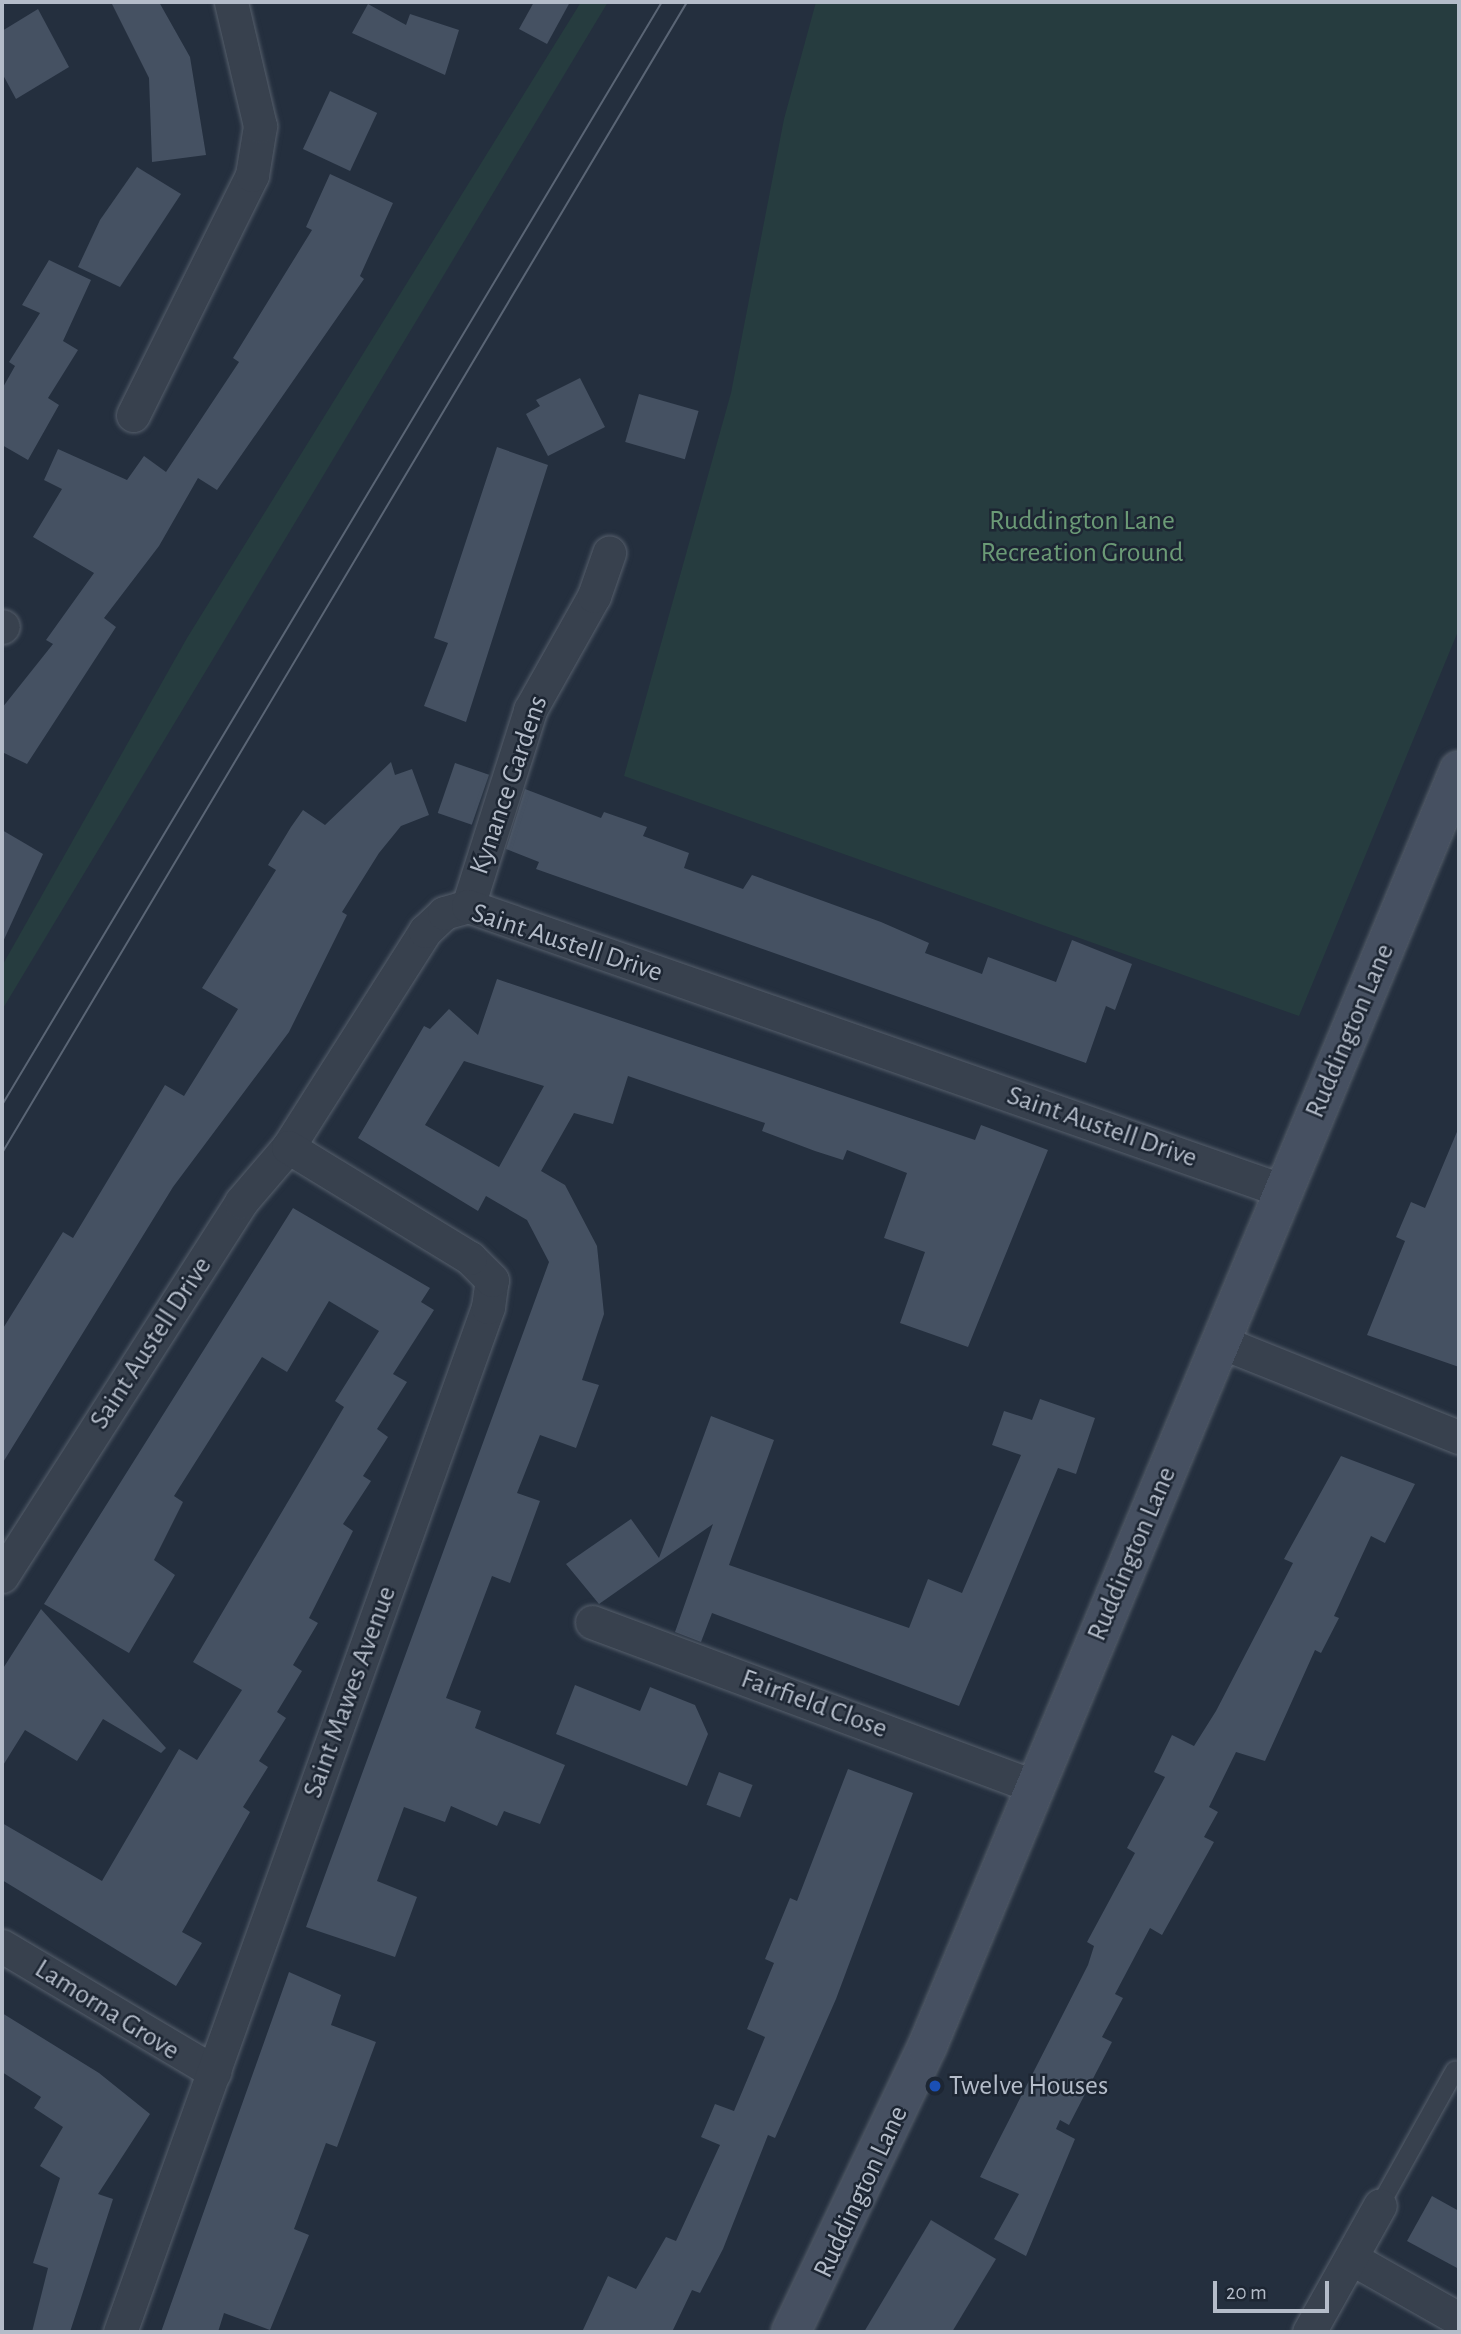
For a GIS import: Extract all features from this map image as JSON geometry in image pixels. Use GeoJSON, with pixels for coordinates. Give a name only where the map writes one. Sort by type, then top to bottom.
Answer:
{"type":"FeatureCollection","features":[{"type":"Feature","properties":{"kind":"main road","name":"Ruddington Lane"},"geometry":{"type":"LineString","coordinates":[[791,2332],[884,2148],[1459,770]]}},
{"type":"Feature","properties":{"kind":"street"},"geometry":{"type":"LineString","coordinates":[[133,415],[252,175],[260,126],[231,2]]}},
{"type":"Feature","properties":{"kind":"street","name":"Kynance Gardens"},"geometry":{"type":"LineString","coordinates":[[468,906],[530,709],[594,596],[609,553]]}},
{"type":"Feature","properties":{"kind":"street","name":"Saint Austell Drive"},"geometry":{"type":"LineString","coordinates":[[2,1576],[242,1202],[288,1147],[425,931],[444,913],[468,906],[1284,1191]]}},
{"type":"Feature","properties":{"kind":"street","name":"Saint Mawes Avenue"},"geometry":{"type":"LineString","coordinates":[[120,2332],[483,1320],[492,1280],[470,1258],[288,1147]]}},
{"type":"Feature","properties":{"kind":"street"},"geometry":{"type":"LineString","coordinates":[[1221,1342],[1459,1437]]}},
{"type":"Feature","properties":{"kind":"street","name":"Fairfield Close"},"geometry":{"type":"LineString","coordinates":[[592,1622],[1036,1787]]}},
{"type":"Feature","properties":{"kind":"street","name":"Lamorna Grove"},"geometry":{"type":"LineString","coordinates":[[2,1946],[214,2072]]}},
{"type":"Feature","properties":{"kind":"street"},"geometry":{"type":"LineString","coordinates":[[1310,2332],[1380,2205]]}},
{"type":"Feature","properties":{"kind":"street"},"geometry":{"type":"LineString","coordinates":[[1351,2258],[1459,2319]]}},
{"type":"Feature","properties":{"kind":"lane"},"geometry":{"type":"LineString","coordinates":[[1380,2205],[1455,2070]]}},
{"type":"Feature","properties":{"kind":"green space"},"geometry":{"type":"Polygon","coordinates":[[[581,2],[608,2],[2,1010],[2,966],[187,638],[581,2]]]}},
{"type":"Feature","properties":{"kind":"green space","name":"Ruddington Lane Recreation Ground"},"geometry":{"type":"Polygon","coordinates":[[[816,2],[1459,2],[1459,629],[1299,1016],[624,776],[731,393],[784,119],[816,2]]]}},
{"type":"Feature","properties":{"kind":"building"},"geometry":{"type":"Polygon","coordinates":[[[111,2],[159,2],[190,57],[206,155],[152,162],[149,78],[111,2]]]}},
{"type":"Feature","properties":{"kind":"building"},"geometry":{"type":"Polygon","coordinates":[[[534,2],[570,2],[547,44],[519,29],[534,2]]]}},
{"type":"Feature","properties":{"kind":"building"},"geometry":{"type":"Polygon","coordinates":[[[368,4],[406,25],[410,14],[459,30],[445,75],[352,33],[368,4]]]}},
{"type":"Feature","properties":{"kind":"building"},"geometry":{"type":"Polygon","coordinates":[[[38,9],[69,67],[16,99],[2,73],[2,31],[38,9]]]}},
{"type":"Feature","properties":{"kind":"building"},"geometry":{"type":"Polygon","coordinates":[[[330,91],[377,113],[350,171],[303,149],[330,91]]]}},
{"type":"Feature","properties":{"kind":"building"},"geometry":{"type":"Polygon","coordinates":[[[137,167],[181,194],[120,287],[78,267],[100,220],[137,167]]]}},
{"type":"Feature","properties":{"kind":"building"},"geometry":{"type":"Polygon","coordinates":[[[330,174],[393,203],[360,276],[364,279],[217,490],[198,478],[159,546],[104,618],[116,627],[27,764],[2,752],[2,708],[53,644],[46,640],[94,573],[33,537],[62,489],[44,480],[58,449],[127,480],[144,456],[166,472],[239,362],[233,358],[312,230],[306,227],[330,174]]]}},
{"type":"Feature","properties":{"kind":"building"},"geometry":{"type":"Polygon","coordinates":[[[49,260],[91,280],[63,341],[78,350],[48,398],[59,405],[28,460],[2,445],[2,389],[15,366],[9,362],[40,313],[22,305],[49,260]]]}},
{"type":"Feature","properties":{"kind":"building"},"geometry":{"type":"Polygon","coordinates":[[[580,378],[605,427],[548,456],[526,414],[540,406],[536,400],[580,378]]]}},
{"type":"Feature","properties":{"kind":"building"},"geometry":{"type":"Polygon","coordinates":[[[639,394],[699,411],[685,459],[625,442],[639,394]]]}},
{"type":"Feature","properties":{"kind":"building"},"geometry":{"type":"Polygon","coordinates":[[[497,447],[548,465],[466,722],[424,706],[448,643],[434,638],[497,447]]]}},
{"type":"Feature","properties":{"kind":"building"},"geometry":{"type":"Polygon","coordinates":[[[391,762],[395,775],[412,769],[429,815],[401,826],[379,853],[342,912],[347,915],[289,1032],[173,1187],[2,1464],[2,1330],[63,1232],[73,1238],[165,1085],[184,1096],[238,1009],[202,988],[276,870],[268,865],[291,827],[303,810],[325,825],[391,762]]]}},
{"type":"Feature","properties":{"kind":"building"},"geometry":{"type":"Polygon","coordinates":[[[455,763],[489,775],[472,825],[438,813],[455,763]]]}},
{"type":"Feature","properties":{"kind":"building"},"geometry":{"type":"Polygon","coordinates":[[[525,789],[601,818],[604,812],[647,827],[643,836],[689,853],[684,868],[743,889],[752,875],[881,922],[929,943],[925,953],[982,974],[988,957],[1056,982],[1072,940],[1132,964],[1115,1010],[1106,1006],[1086,1063],[536,869],[539,862],[506,849],[525,789]]]}},
{"type":"Feature","properties":{"kind":"building"},"geometry":{"type":"Polygon","coordinates":[[[2,830],[43,854],[2,944],[2,830]]]}},
{"type":"Feature","properties":{"kind":"building"},"geometry":{"type":"Polygon","coordinates":[[[497,979],[975,1140],[981,1125],[1048,1150],[968,1347],[900,1323],[925,1252],[884,1238],[907,1173],[847,1150],[843,1160],[815,1151],[762,1131],[765,1123],[628,1076],[613,1124],[574,1113],[541,1171],[565,1185],[597,1246],[604,1314],[582,1380],[599,1385],[576,1448],[540,1435],[517,1493],[540,1501],[510,1583],[492,1576],[446,1698],[481,1711],[475,1728],[565,1765],[540,1824],[504,1811],[497,1826],[451,1806],[445,1822],[404,1807],[377,1881],[417,1897],[395,1957],[306,1927],[549,1262],[527,1220],[486,1196],[478,1211],[358,1138],[424,1026],[430,1029],[449,1009],[478,1035],[497,979]],[[464,1061],[425,1125],[499,1167],[544,1086],[464,1061]]]}},
{"type":"Feature","properties":{"kind":"building"},"geometry":{"type":"Polygon","coordinates":[[[1459,1127],[1459,1367],[1367,1335],[1405,1241],[1396,1237],[1411,1202],[1425,1208],[1459,1127]]]}},
{"type":"Feature","properties":{"kind":"building"},"geometry":{"type":"Polygon","coordinates":[[[293,1208],[430,1288],[421,1302],[434,1310],[393,1374],[407,1382],[377,1429],[388,1437],[363,1476],[371,1481],[343,1524],[353,1531],[309,1618],[318,1623],[293,1665],[302,1671],[277,1712],[286,1718],[259,1761],[268,1767],[243,1807],[250,1812],[182,1932],[202,1943],[176,1986],[2,1880],[2,1823],[102,1881],[179,1749],[197,1760],[242,1690],[193,1662],[344,1407],[335,1401],[379,1331],[329,1301],[287,1372],[262,1357],[174,1496],[183,1502],[154,1560],[175,1575],[129,1653],[44,1604],[293,1208]]]}},
{"type":"Feature","properties":{"kind":"building"},"geometry":{"type":"Polygon","coordinates":[[[1040,1399],[1095,1418],[1076,1474],[1058,1468],[959,1706],[712,1613],[701,1642],[675,1632],[713,1524],[599,1604],[566,1564],[631,1519],[659,1558],[711,1416],[774,1440],[729,1565],[909,1628],[928,1579],[962,1593],[1021,1455],[992,1445],[1004,1411],[1032,1420],[1040,1399]]]}},
{"type":"Feature","properties":{"kind":"building"},"geometry":{"type":"Polygon","coordinates":[[[1341,1456],[1415,1484],[1385,1543],[1371,1536],[1334,1616],[1339,1618],[1321,1653],[1315,1650],[1265,1761],[1236,1752],[1209,1807],[1218,1812],[1204,1837],[1214,1842],[1162,1935],[1150,1928],[1115,1994],[1123,1998],[1102,2037],[1112,2042],[1069,2125],[1060,2120],[1056,2129],[1075,2139],[1026,2256],[994,2239],[1019,2194],[980,2177],[1088,1965],[1094,1946],[1087,1942],[1135,1853],[1127,1848],[1165,1777],[1154,1772],[1172,1735],[1194,1746],[1216,1711],[1293,1563],[1284,1559],[1341,1456]]]}},
{"type":"Feature","properties":{"kind":"building"},"geometry":{"type":"Polygon","coordinates":[[[41,1609],[166,1748],[161,1753],[103,1719],[77,1761],[25,1730],[2,1767],[2,1670],[41,1609]]]}},
{"type":"Feature","properties":{"kind":"building"},"geometry":{"type":"Polygon","coordinates":[[[575,1685],[640,1711],[650,1687],[695,1705],[708,1734],[687,1786],[556,1734],[575,1685]]]}},
{"type":"Feature","properties":{"kind":"building"},"geometry":{"type":"Polygon","coordinates":[[[848,1769],[913,1793],[836,1999],[775,2138],[768,2135],[723,2249],[700,2293],[692,2290],[672,2332],[582,2332],[608,2276],[636,2289],[666,2237],[676,2241],[720,2145],[701,2137],[715,2104],[734,2111],[765,2037],[747,2029],[774,1963],[765,1959],[790,1898],[797,1901],[848,1769]]]}},
{"type":"Feature","properties":{"kind":"building"},"geometry":{"type":"Polygon","coordinates":[[[719,1772],[753,1785],[740,1818],[706,1805],[719,1772]]]}},
{"type":"Feature","properties":{"kind":"building"},"geometry":{"type":"Polygon","coordinates":[[[289,1972],[341,1995],[331,2025],[376,2042],[337,2147],[326,2143],[294,2229],[309,2235],[270,2330],[224,2313],[218,2332],[161,2332],[289,1972]]]}},
{"type":"Feature","properties":{"kind":"building"},"geometry":{"type":"Polygon","coordinates":[[[2,2013],[99,2073],[150,2114],[98,2194],[113,2199],[70,2332],[32,2332],[48,2268],[33,2263],[60,2178],[40,2166],[63,2127],[34,2108],[41,2097],[2,2072],[2,2013]]]}},
{"type":"Feature","properties":{"kind":"building"},"geometry":{"type":"Polygon","coordinates":[[[1432,2196],[1459,2211],[1459,2269],[1407,2241],[1432,2196]]]}},
{"type":"Feature","properties":{"kind":"building"},"geometry":{"type":"Polygon","coordinates":[[[931,2220],[996,2259],[952,2332],[864,2332],[931,2220]]]}},
{"type":"Feature","properties":{"kind":"tram line"},"geometry":{"type":"LineString","coordinates":[[2,1105],[662,2]]}},
{"type":"Feature","properties":{"kind":"tram line"},"geometry":{"type":"LineString","coordinates":[[2,1153],[687,2]]}},
{"type":"Feature","properties":{"kind":"place","name":"Twelve Houses"},"geometry":{"type":"Point","coordinates":[935,2086]}}]}
